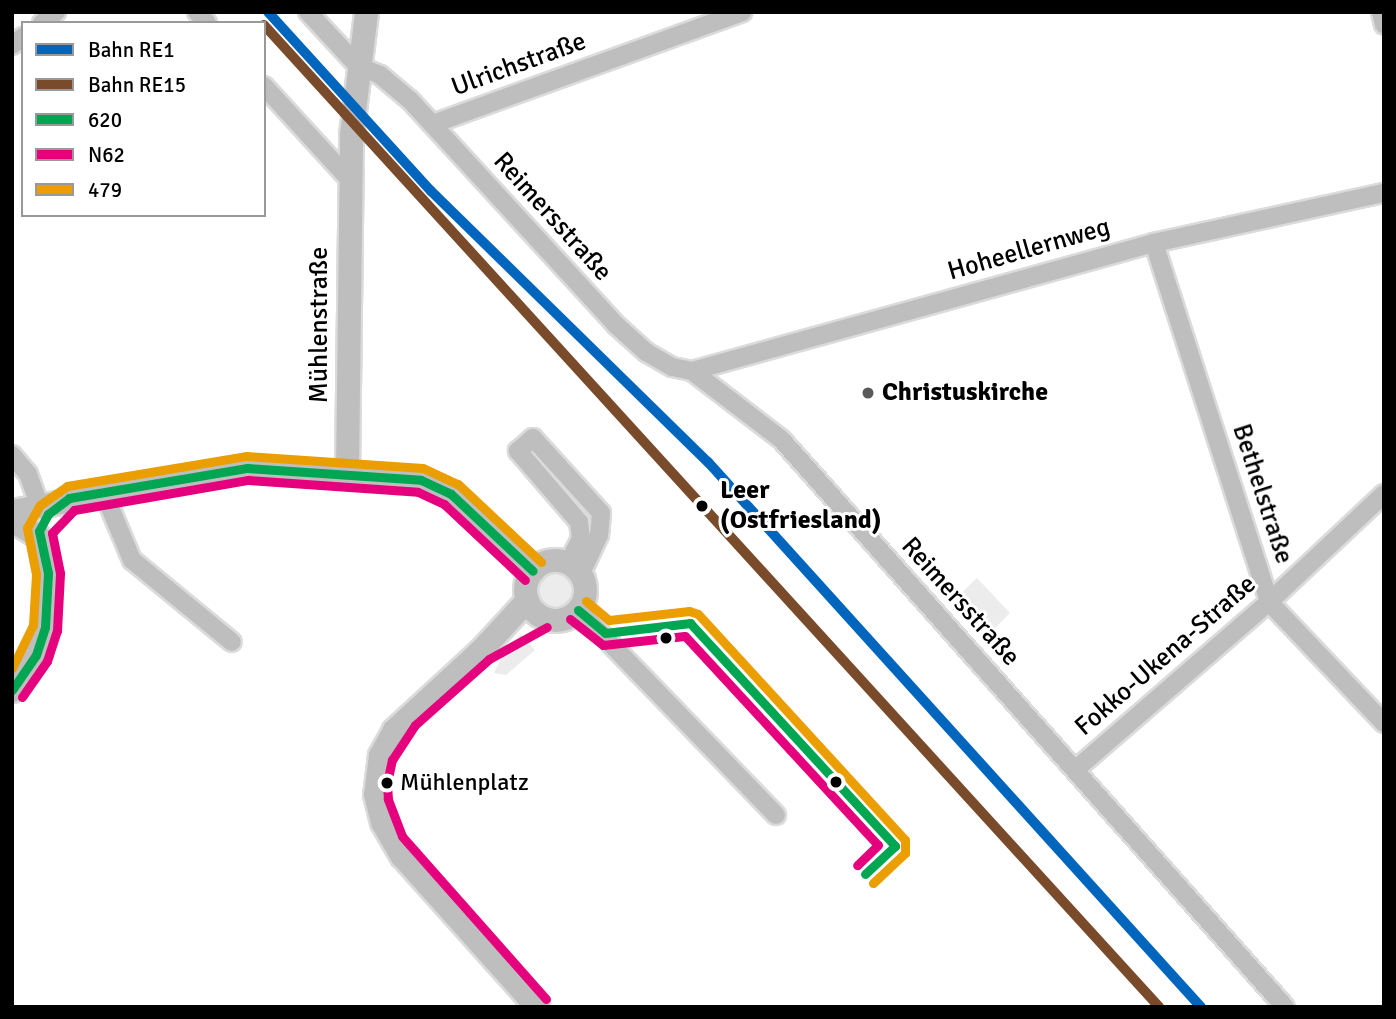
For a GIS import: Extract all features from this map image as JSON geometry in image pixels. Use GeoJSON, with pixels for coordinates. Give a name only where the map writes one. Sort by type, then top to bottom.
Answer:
{"type":"FeatureCollection","features":[{"type":"Feature","properties":{"kind":"main road","name":"Mühlenstraße"},"geometry":{"type":"LineString","coordinates":[[347,472],[349,179],[358,66],[366,12]]}},
{"type":"Feature","properties":{"kind":"main road"},"geometry":{"type":"LineString","coordinates":[[12,511],[103,491],[247,468],[347,472],[435,485],[468,508],[533,570]]}},
{"type":"Feature","properties":{"kind":"main road"},"geometry":{"type":"LineString","coordinates":[[12,690],[36,655],[45,627],[48,573],[38,536],[45,518],[69,498]]}},
{"type":"Feature","properties":{"kind":"main road"},"geometry":{"type":"LineString","coordinates":[[12,520],[38,536]]}},
{"type":"Feature","properties":{"kind":"main road"},"geometry":{"type":"LineString","coordinates":[[553,561],[577,570],[585,588],[578,610],[563,620],[534,608],[527,582],[533,570],[553,561]]}},
{"type":"Feature","properties":{"kind":"main road"},"geometry":{"type":"LineString","coordinates":[[534,608],[482,649],[406,718],[380,755],[375,794],[391,842],[537,1007]]}},
{"type":"Feature","properties":{"kind":"street","name":"Reimersstraße"},"geometry":{"type":"LineString","coordinates":[[308,12],[358,66],[380,75],[433,124],[615,324],[646,352],[672,367],[692,371],[781,439],[1285,1007]]}},
{"type":"Feature","properties":{"kind":"street","name":"Ulrichstraße"},"geometry":{"type":"LineString","coordinates":[[433,124],[742,12]]}},
{"type":"Feature","properties":{"kind":"street"},"geometry":{"type":"LineString","coordinates":[[1381,12],[1384,25]]}},
{"type":"Feature","properties":{"kind":"street"},"geometry":{"type":"LineString","coordinates":[[266,88],[349,179]]}},
{"type":"Feature","properties":{"kind":"street","name":"Hoheellernweg"},"geometry":{"type":"LineString","coordinates":[[692,371],[1154,243],[1384,192]]}},
{"type":"Feature","properties":{"kind":"street","name":"Bethelstraße"},"geometry":{"type":"LineString","coordinates":[[1154,243],[1269,602],[1384,723]]}},
{"type":"Feature","properties":{"kind":"street"},"geometry":{"type":"LineString","coordinates":[[533,438],[601,513],[599,535],[580,558],[579,522],[518,451],[533,438]]}},
{"type":"Feature","properties":{"kind":"street"},"geometry":{"type":"LineString","coordinates":[[12,455],[28,474],[39,505]]}},
{"type":"Feature","properties":{"kind":"street"},"geometry":{"type":"LineString","coordinates":[[103,491],[132,560],[232,642]]}},
{"type":"Feature","properties":{"kind":"street","name":"Fokko-Ukena-Straße"},"geometry":{"type":"LineString","coordinates":[[1075,770],[1269,602],[1384,494]]}},
{"type":"Feature","properties":{"kind":"street"},"geometry":{"type":"LineString","coordinates":[[578,610],[776,815]]}},
{"type":"Feature","properties":{"kind":"shaded area"},"geometry":{"type":"Polygon","coordinates":[[[555,573],[567,578],[572,590],[567,602],[555,607],[543,602],[538,590],[543,578],[555,573]]]}},
{"type":"Feature","properties":{"kind":"shaded area"},"geometry":{"type":"Polygon","coordinates":[[[977,578],[1010,613],[989,634],[955,599],[977,578]]]}},
{"type":"Feature","properties":{"kind":"shaded area"},"geometry":{"type":"Polygon","coordinates":[[[521,634],[535,650],[506,675],[494,673],[506,648],[521,634]]]}},
{"type":"Feature","properties":{"kind":"railway"},"geometry":{"type":"LineString","coordinates":[[272,12],[315,64]]}},
{"type":"Feature","properties":{"kind":"rail line","name":"RE1"},"geometry":{"type":"LineString","coordinates":[[268,12],[431,191],[708,462],[1201,1007]]}},
{"type":"Feature","properties":{"kind":"rail line","name":"RE15"},"geometry":{"type":"LineString","coordinates":[[266,27],[1159,1007]]}},
{"type":"Feature","properties":{"kind":"transit line","name":"479"},"geometry":{"type":"LineString","coordinates":[[12,668],[33,625],[36,574],[27,528],[40,505],[67,486],[246,456],[423,468],[458,484],[541,562]]}},
{"type":"Feature","properties":{"kind":"transit line","name":"620"},"geometry":{"type":"LineString","coordinates":[[12,690],[36,655],[45,627],[48,573],[39,531],[48,514],[69,498],[247,468],[421,480],[451,494],[533,571]]}},
{"type":"Feature","properties":{"kind":"transit line","name":"N62"},"geometry":{"type":"LineString","coordinates":[[22,697],[47,661],[57,631],[60,573],[52,533],[74,510],[248,480],[418,492],[444,504],[525,580]]}},
{"type":"Feature","properties":{"kind":"transit line","name":"479"},"geometry":{"type":"LineString","coordinates":[[586,601],[609,620],[689,611],[698,614],[905,840],[905,853],[873,883]]}},
{"type":"Feature","properties":{"kind":"transit line","name":"620"},"geometry":{"type":"LineString","coordinates":[[578,610],[605,633],[690,623],[895,846],[865,874]]}},
{"type":"Feature","properties":{"kind":"transit line","name":"N62"},"geometry":{"type":"LineString","coordinates":[[570,619],[603,645],[685,636],[878,845],[857,865]]}},
{"type":"Feature","properties":{"kind":"transit line","name":"N62"},"geometry":{"type":"LineString","coordinates":[[546,999],[402,836],[388,799],[387,783],[392,760],[415,725],[489,659],[547,627]]}},
{"type":"Feature","properties":{"kind":"place","name":"Christuskirche"},"geometry":{"type":"Point","coordinates":[868,393]}},
{"type":"Feature","properties":{"kind":"place","name":"Leer (Ostfriesland)"},"geometry":{"type":"Point","coordinates":[702,506]}},
{"type":"Feature","properties":{"kind":"place","name":"Mühlenplatz"},"geometry":{"type":"Point","coordinates":[387,783]}}]}
